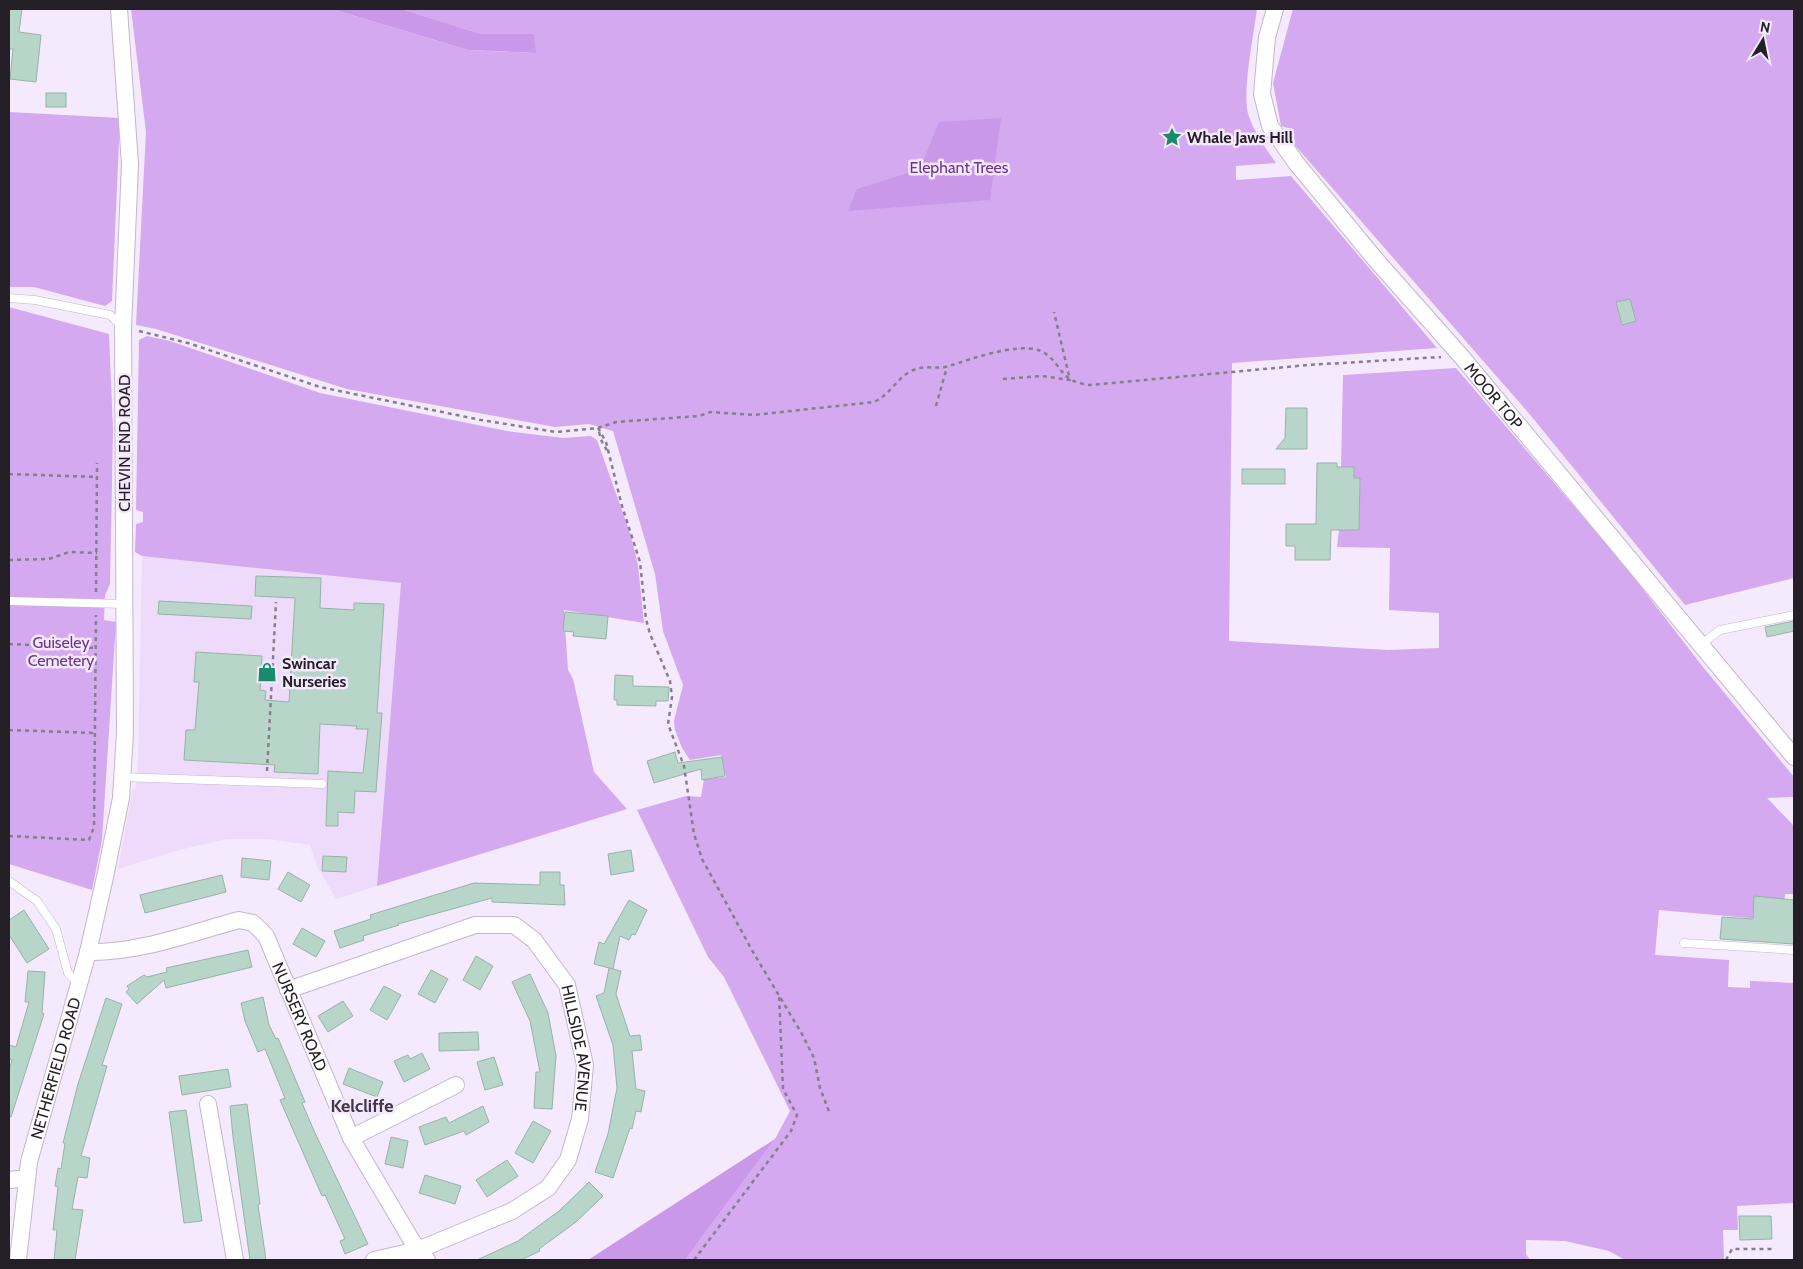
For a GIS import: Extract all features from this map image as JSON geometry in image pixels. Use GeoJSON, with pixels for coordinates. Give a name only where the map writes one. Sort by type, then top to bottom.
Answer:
{"type":"FeatureCollection","features":[{"type":"Feature","properties":{"kind":"street","name":"CHEVIN END ROAD"},"geometry":{"type":"LineString","coordinates":[[105,877],[121,798],[125,732],[123,328],[130,164],[119,9]]}},
{"type":"Feature","properties":{"kind":"street","name":"MOOR TOP"},"geometry":{"type":"LineString","coordinates":[[1275,9],[1267,37],[1262,94],[1270,126],[1297,164],[1376,260],[1461,356],[1794,756]]}},
{"type":"Feature","properties":{"kind":"street","name":"NETHERFIELD ROAD"},"geometry":{"type":"LineString","coordinates":[[18,1260],[27,1178],[48,1089],[80,985],[105,877]]}},
{"type":"Feature","properties":{"kind":"street","name":"NURSERY ROAD"},"geometry":{"type":"LineString","coordinates":[[88,952],[110,952],[136,948],[239,920],[253,923],[266,936],[351,1138],[423,1255]]}},
{"type":"Feature","properties":{"kind":"street","name":"HILLSIDE AVENUE"},"geometry":{"type":"LineString","coordinates":[[288,990],[475,925],[514,925],[534,940],[567,985],[585,1065],[580,1119],[568,1160],[548,1188],[512,1211],[423,1255],[374,1260]]}},
{"type":"Feature","properties":{"kind":"street"},"geometry":{"type":"LineString","coordinates":[[351,1138],[456,1085]]}},
{"type":"Feature","properties":{"kind":"street"},"geometry":{"type":"LineString","coordinates":[[208,1104],[235,1260]]}},
{"type":"Feature","properties":{"kind":"street"},"geometry":{"type":"LineString","coordinates":[[9,1180],[27,1178]]}},
{"type":"Feature","properties":{"kind":"lane"},"geometry":{"type":"LineString","coordinates":[[9,298],[35,300],[110,315],[123,328]]}},
{"type":"Feature","properties":{"kind":"lane"},"geometry":{"type":"LineString","coordinates":[[9,601],[125,604]]}},
{"type":"Feature","properties":{"kind":"lane"},"geometry":{"type":"LineString","coordinates":[[1700,645],[1720,630],[1794,615]]}},
{"type":"Feature","properties":{"kind":"lane"},"geometry":{"type":"LineString","coordinates":[[122,777],[322,784]]}},
{"type":"Feature","properties":{"kind":"lane"},"geometry":{"type":"LineString","coordinates":[[9,881],[37,901],[56,929],[68,973],[80,985]]}},
{"type":"Feature","properties":{"kind":"lane"},"geometry":{"type":"LineString","coordinates":[[1684,943],[1794,950]]}},
{"type":"Feature","properties":{"kind":"path"},"geometry":{"type":"LineString","coordinates":[[1054,312],[1070,380]]}},
{"type":"Feature","properties":{"kind":"path"},"geometry":{"type":"LineString","coordinates":[[123,328],[173,338],[320,387],[481,420],[556,432],[598,428],[616,422],[699,416],[711,412],[754,415],[874,402],[884,398],[910,371],[922,367],[947,367],[957,362],[990,354],[1023,349],[1037,349],[1048,355],[1070,380]]}},
{"type":"Feature","properties":{"kind":"path"},"geometry":{"type":"LineString","coordinates":[[1003,379],[1042,376],[1090,385],[1298,366],[1461,356]]}},
{"type":"Feature","properties":{"kind":"path"},"geometry":{"type":"LineString","coordinates":[[936,406],[947,367]]}},
{"type":"Feature","properties":{"kind":"path"},"geometry":{"type":"LineString","coordinates":[[598,428],[609,454],[622,506],[640,562],[646,619],[657,653],[670,681],[672,697],[668,724],[682,757],[694,834],[702,859],[753,952],[779,992],[814,1058],[820,1088],[830,1114]]}},
{"type":"Feature","properties":{"kind":"path"},"geometry":{"type":"LineString","coordinates":[[9,836],[89,840],[94,827],[97,463]]}},
{"type":"Feature","properties":{"kind":"path"},"geometry":{"type":"LineString","coordinates":[[9,474],[97,477]]}},
{"type":"Feature","properties":{"kind":"path"},"geometry":{"type":"LineString","coordinates":[[9,560],[49,559],[70,552],[97,553]]}},
{"type":"Feature","properties":{"kind":"path"},"geometry":{"type":"LineString","coordinates":[[266,782],[276,602]]}},
{"type":"Feature","properties":{"kind":"path"},"geometry":{"type":"LineString","coordinates":[[9,644],[96,648]]}},
{"type":"Feature","properties":{"kind":"path"},"geometry":{"type":"LineString","coordinates":[[9,730],[95,733]]}},
{"type":"Feature","properties":{"kind":"path"},"geometry":{"type":"LineString","coordinates":[[694,1260],[791,1131],[797,1115],[783,1089],[779,992]]}},
{"type":"Feature","properties":{"kind":"path"},"geometry":{"type":"LineString","coordinates":[[1726,1260],[1732,1249],[1773,1249]]}},
{"type":"Feature","properties":{"kind":"shaded area","name":"Swincar Nurseries"},"geometry":{"type":"Polygon","coordinates":[[[142,556],[401,583],[377,886],[336,899],[317,866],[310,845],[268,839],[227,839],[179,850],[118,869],[132,792],[136,787],[138,761],[142,556]]]}},
{"type":"Feature","properties":{"kind":"green space"},"geometry":{"type":"Polygon","coordinates":[[[131,9],[332,9],[468,50],[535,53],[533,34],[481,34],[402,9],[1257,9],[1247,80],[1247,107],[1254,129],[1276,163],[1236,166],[1236,180],[1291,176],[1437,348],[1232,363],[1229,641],[1388,650],[1439,648],[1439,613],[1389,610],[1390,548],[1337,547],[1339,530],[1359,530],[1360,478],[1354,478],[1354,467],[1341,467],[1343,375],[1456,368],[1624,565],[1703,667],[1794,777],[1794,797],[1767,798],[1794,826],[1794,894],[1785,894],[1784,921],[1659,910],[1655,955],[1729,960],[1728,987],[1750,988],[1750,981],[1794,983],[1794,1203],[1737,1206],[1738,1230],[1723,1230],[1724,1260],[1625,1260],[1609,1251],[1565,1241],[1526,1240],[1526,1254],[1530,1260],[685,1260],[775,1139],[790,1111],[724,977],[708,957],[637,810],[686,796],[701,797],[704,779],[726,777],[721,755],[690,760],[682,748],[675,730],[674,721],[683,685],[663,631],[655,574],[613,431],[589,424],[555,427],[347,389],[156,329],[136,325],[146,132],[131,9]]]}},
{"type":"Feature","properties":{"kind":"green space"},"geometry":{"type":"Polygon","coordinates":[[[332,9],[402,9],[481,34],[534,34],[536,53],[468,50],[332,9]]]}},
{"type":"Feature","properties":{"kind":"green space"},"geometry":{"type":"Polygon","coordinates":[[[1293,9],[1794,9],[1794,578],[1685,605],[1532,417],[1293,143],[1294,136],[1291,129],[1281,126],[1273,83],[1293,9]]]}},
{"type":"Feature","properties":{"kind":"green space"},"geometry":{"type":"Polygon","coordinates":[[[9,112],[120,118],[112,301],[105,306],[34,287],[9,287],[9,112]]]}},
{"type":"Feature","properties":{"kind":"green space","name":"Elephant Trees"},"geometry":{"type":"Polygon","coordinates":[[[1001,118],[990,200],[848,211],[857,189],[920,169],[939,122],[1001,118]]]}},
{"type":"Feature","properties":{"kind":"green space","name":"Guiseley Cemetery"},"geometry":{"type":"Polygon","coordinates":[[[9,307],[109,334],[113,429],[110,584],[105,595],[104,620],[116,622],[102,840],[92,890],[9,864],[9,307]]]}},
{"type":"Feature","properties":{"kind":"green space"},"geometry":{"type":"Polygon","coordinates":[[[147,336],[170,341],[320,393],[507,431],[563,438],[591,436],[597,440],[630,533],[638,565],[644,623],[564,610],[568,670],[573,679],[594,772],[627,809],[377,886],[401,583],[142,556],[135,552],[136,524],[143,522],[143,512],[136,510],[139,340],[147,336]]]}},
{"type":"Feature","properties":{"kind":"green space"},"geometry":{"type":"Polygon","coordinates":[[[775,1139],[685,1260],[588,1260],[775,1139]]]}},
{"type":"Feature","properties":{"kind":"building"},"geometry":{"type":"Polygon","coordinates":[[[9,9],[22,9],[19,32],[41,35],[36,82],[10,79],[13,49],[9,49],[9,9]]]}},
{"type":"Feature","properties":{"kind":"building"},"geometry":{"type":"Polygon","coordinates":[[[46,93],[66,93],[66,107],[46,107],[46,93]]]}},
{"type":"Feature","properties":{"kind":"building"},"geometry":{"type":"Polygon","coordinates":[[[1630,299],[1636,321],[1622,325],[1616,302],[1630,299]]]}},
{"type":"Feature","properties":{"kind":"building"},"geometry":{"type":"Polygon","coordinates":[[[1286,408],[1307,408],[1307,449],[1276,449],[1285,438],[1286,408]]]}},
{"type":"Feature","properties":{"kind":"building"},"geometry":{"type":"Polygon","coordinates":[[[1317,463],[1337,463],[1337,467],[1354,467],[1354,478],[1360,478],[1359,530],[1331,530],[1330,560],[1295,560],[1295,546],[1286,546],[1286,524],[1316,524],[1317,463]]]}},
{"type":"Feature","properties":{"kind":"building"},"geometry":{"type":"Polygon","coordinates":[[[1242,469],[1285,469],[1285,484],[1242,484],[1242,469]]]}},
{"type":"Feature","properties":{"kind":"building"},"geometry":{"type":"Polygon","coordinates":[[[256,576],[321,578],[320,608],[354,610],[354,603],[384,604],[377,713],[382,713],[376,792],[355,791],[354,813],[338,812],[338,826],[326,826],[328,771],[363,773],[368,729],[356,729],[357,726],[320,724],[318,774],[274,772],[275,765],[184,760],[186,730],[195,730],[199,682],[194,682],[196,652],[262,656],[260,690],[266,691],[265,700],[289,702],[295,598],[255,596],[256,576]]]}},
{"type":"Feature","properties":{"kind":"building"},"geometry":{"type":"Polygon","coordinates":[[[159,601],[252,606],[251,619],[158,614],[159,601]]]}},
{"type":"Feature","properties":{"kind":"building"},"geometry":{"type":"Polygon","coordinates":[[[565,612],[608,616],[606,639],[573,636],[574,632],[563,631],[565,612]]]}},
{"type":"Feature","properties":{"kind":"building"},"geometry":{"type":"Polygon","coordinates":[[[1794,621],[1794,631],[1767,637],[1765,627],[1794,621]]]}},
{"type":"Feature","properties":{"kind":"building"},"geometry":{"type":"Polygon","coordinates":[[[615,675],[633,676],[633,686],[669,687],[668,701],[656,701],[656,706],[617,705],[617,700],[614,700],[615,675]]]}},
{"type":"Feature","properties":{"kind":"building"},"geometry":{"type":"Polygon","coordinates":[[[675,752],[678,763],[722,757],[725,776],[702,780],[701,769],[654,783],[647,761],[675,752]]]}},
{"type":"Feature","properties":{"kind":"building"},"geometry":{"type":"Polygon","coordinates":[[[631,850],[634,871],[611,875],[608,854],[631,850]]]}},
{"type":"Feature","properties":{"kind":"building"},"geometry":{"type":"Polygon","coordinates":[[[323,856],[347,857],[346,872],[322,871],[323,856]]]}},
{"type":"Feature","properties":{"kind":"building"},"geometry":{"type":"Polygon","coordinates":[[[242,858],[271,861],[269,880],[241,877],[242,858]]]}},
{"type":"Feature","properties":{"kind":"building"},"geometry":{"type":"Polygon","coordinates":[[[288,872],[310,885],[301,902],[278,889],[288,872]]]}},
{"type":"Feature","properties":{"kind":"building"},"geometry":{"type":"Polygon","coordinates":[[[540,872],[560,872],[560,885],[564,885],[565,905],[492,902],[492,898],[398,924],[363,936],[364,940],[340,948],[334,931],[371,919],[370,915],[474,883],[540,885],[540,872]]]}},
{"type":"Feature","properties":{"kind":"building"},"geometry":{"type":"Polygon","coordinates":[[[222,875],[226,892],[145,913],[140,895],[222,875]]]}},
{"type":"Feature","properties":{"kind":"building"},"geometry":{"type":"Polygon","coordinates":[[[1754,896],[1794,900],[1794,944],[1720,939],[1722,917],[1753,919],[1754,896]]]}},
{"type":"Feature","properties":{"kind":"building"},"geometry":{"type":"Polygon","coordinates":[[[629,900],[647,910],[635,935],[632,934],[629,940],[620,936],[613,969],[594,964],[599,942],[604,944],[629,900]]]}},
{"type":"Feature","properties":{"kind":"building"},"geometry":{"type":"Polygon","coordinates":[[[24,910],[49,949],[27,963],[9,935],[9,920],[24,910]]]}},
{"type":"Feature","properties":{"kind":"building"},"geometry":{"type":"Polygon","coordinates":[[[302,928],[325,941],[316,957],[293,944],[302,928]]]}},
{"type":"Feature","properties":{"kind":"building"},"geometry":{"type":"Polygon","coordinates":[[[248,950],[252,967],[166,988],[164,980],[137,1004],[126,992],[129,989],[127,986],[144,975],[147,977],[167,972],[166,968],[248,950]]]}},
{"type":"Feature","properties":{"kind":"building"},"geometry":{"type":"Polygon","coordinates":[[[476,956],[493,966],[480,990],[463,980],[476,956]]]}},
{"type":"Feature","properties":{"kind":"building"},"geometry":{"type":"Polygon","coordinates":[[[609,968],[621,971],[616,994],[630,1036],[640,1035],[642,1050],[632,1051],[636,1089],[645,1091],[641,1112],[636,1111],[632,1129],[630,1128],[613,1178],[595,1172],[608,1134],[617,1088],[613,1045],[596,996],[604,993],[609,968]]]}},
{"type":"Feature","properties":{"kind":"building"},"geometry":{"type":"Polygon","coordinates":[[[431,970],[448,979],[435,1003],[418,994],[431,970]]]}},
{"type":"Feature","properties":{"kind":"building"},"geometry":{"type":"Polygon","coordinates":[[[28,971],[45,972],[42,1013],[44,1014],[11,1117],[9,1116],[9,1070],[12,1060],[9,1059],[9,1045],[16,1047],[29,1002],[25,1002],[28,971]]]}},
{"type":"Feature","properties":{"kind":"building"},"geometry":{"type":"Polygon","coordinates":[[[530,974],[548,1013],[556,1056],[552,1109],[534,1108],[536,1072],[540,1072],[530,1021],[512,982],[530,974]]]}},
{"type":"Feature","properties":{"kind":"building"},"geometry":{"type":"Polygon","coordinates":[[[384,986],[401,995],[387,1020],[370,1010],[384,986]]]}},
{"type":"Feature","properties":{"kind":"building"},"geometry":{"type":"Polygon","coordinates":[[[263,997],[269,1025],[276,1039],[278,1038],[305,1102],[302,1103],[368,1244],[345,1254],[340,1241],[345,1239],[325,1195],[322,1196],[280,1100],[285,1098],[265,1049],[258,1052],[245,1021],[241,1003],[263,997]]]}},
{"type":"Feature","properties":{"kind":"building"},"geometry":{"type":"Polygon","coordinates":[[[106,998],[122,1004],[102,1065],[107,1066],[81,1156],[90,1158],[87,1178],[78,1177],[72,1209],[83,1210],[75,1260],[54,1260],[57,1230],[53,1230],[58,1187],[55,1186],[58,1168],[61,1169],[65,1143],[63,1143],[78,1084],[106,998]]]}},
{"type":"Feature","properties":{"kind":"building"},"geometry":{"type":"Polygon","coordinates":[[[343,1001],[353,1016],[328,1032],[318,1016],[343,1001]]]}},
{"type":"Feature","properties":{"kind":"building"},"geometry":{"type":"Polygon","coordinates":[[[478,1032],[479,1050],[439,1051],[439,1033],[478,1032]]]}},
{"type":"Feature","properties":{"kind":"building"},"geometry":{"type":"Polygon","coordinates":[[[422,1053],[430,1069],[404,1082],[394,1061],[408,1055],[410,1059],[422,1053]]]}},
{"type":"Feature","properties":{"kind":"building"},"geometry":{"type":"Polygon","coordinates":[[[494,1057],[503,1085],[485,1090],[477,1062],[494,1057]]]}},
{"type":"Feature","properties":{"kind":"building"},"geometry":{"type":"Polygon","coordinates":[[[349,1068],[383,1082],[377,1097],[343,1084],[349,1068]]]}},
{"type":"Feature","properties":{"kind":"building"},"geometry":{"type":"Polygon","coordinates":[[[228,1069],[231,1087],[182,1095],[179,1076],[228,1069]]]}},
{"type":"Feature","properties":{"kind":"building"},"geometry":{"type":"Polygon","coordinates":[[[247,1104],[266,1260],[250,1260],[233,1137],[230,1106],[247,1104]]]}},
{"type":"Feature","properties":{"kind":"building"},"geometry":{"type":"Polygon","coordinates":[[[483,1106],[489,1122],[466,1135],[464,1131],[425,1145],[419,1127],[446,1117],[449,1123],[483,1106]]]}},
{"type":"Feature","properties":{"kind":"building"},"geometry":{"type":"Polygon","coordinates":[[[186,1110],[202,1221],[184,1223],[169,1112],[186,1110]]]}},
{"type":"Feature","properties":{"kind":"building"},"geometry":{"type":"Polygon","coordinates":[[[533,1121],[551,1131],[533,1163],[515,1153],[533,1121]]]}},
{"type":"Feature","properties":{"kind":"building"},"geometry":{"type":"Polygon","coordinates":[[[391,1137],[408,1141],[403,1168],[385,1164],[391,1137]]]}},
{"type":"Feature","properties":{"kind":"building"},"geometry":{"type":"Polygon","coordinates":[[[507,1160],[518,1176],[487,1197],[476,1180],[507,1160]]]}},
{"type":"Feature","properties":{"kind":"building"},"geometry":{"type":"Polygon","coordinates":[[[425,1175],[461,1186],[455,1204],[419,1193],[425,1175]]]}},
{"type":"Feature","properties":{"kind":"building"},"geometry":{"type":"Polygon","coordinates":[[[589,1182],[603,1196],[576,1222],[539,1249],[540,1251],[521,1260],[477,1260],[518,1241],[559,1211],[589,1182]]]}},
{"type":"Feature","properties":{"kind":"building"},"geometry":{"type":"Polygon","coordinates":[[[1739,1216],[1771,1216],[1772,1239],[1740,1240],[1739,1216]]]}},
{"type":"Feature","properties":{"kind":"place","name":"Whale Jaws Hill"},"geometry":{"type":"Point","coordinates":[1172,137]}},
{"type":"Feature","properties":{"kind":"place","name":"Swincar Nurseries"},"geometry":{"type":"Point","coordinates":[267,672]}},
{"type":"Feature","properties":{"kind":"district","name":"Kelcliffe"},"geometry":{"type":"Point","coordinates":[362,1106]}}]}
